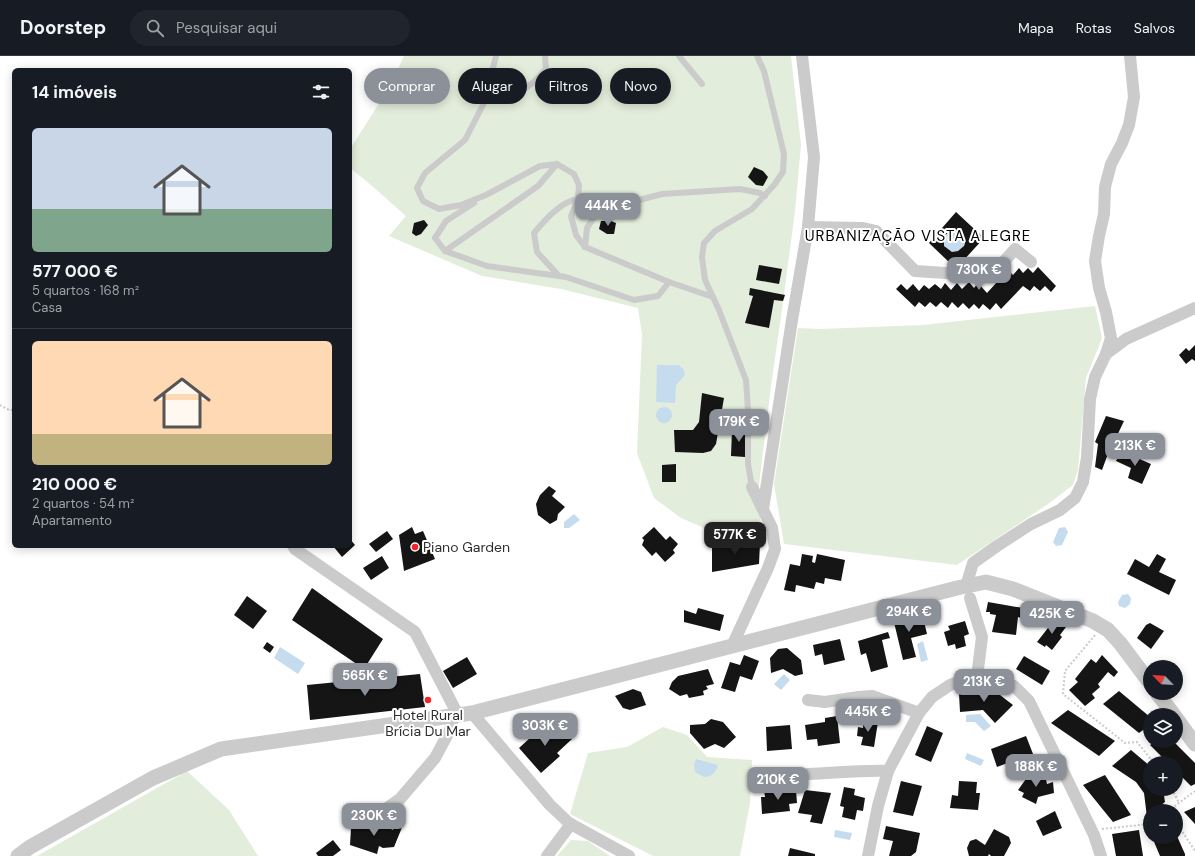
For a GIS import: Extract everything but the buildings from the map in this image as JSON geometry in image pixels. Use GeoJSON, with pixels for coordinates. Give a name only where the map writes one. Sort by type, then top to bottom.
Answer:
{"type":"FeatureCollection","features":[{"type":"Feature","properties":{"kind":"street"},"geometry":{"type":"LineString","coordinates":[[762,509],[808,227],[814,157],[802,56]]}},
{"type":"Feature","properties":{"kind":"street"},"geometry":{"type":"LineString","coordinates":[[977,677],[982,637],[968,592],[973,563],[1031,524],[1060,510],[1075,498],[1083,482],[1087,457],[1090,399],[1095,377],[1106,354],[1111,338],[1106,312],[1099,288],[1095,261],[1104,214],[1105,187],[1111,164],[1130,125],[1134,97],[1130,56]]}},
{"type":"Feature","properties":{"kind":"street"},"geometry":{"type":"LineString","coordinates":[[808,227],[863,228],[876,232],[914,271],[991,276],[1015,249],[1031,262]]}},
{"type":"Feature","properties":{"kind":"street"},"geometry":{"type":"LineString","coordinates":[[1106,354],[1126,339],[1195,308]]}},
{"type":"Feature","properties":{"kind":"street"},"geometry":{"type":"LineString","coordinates":[[732,646],[768,568],[775,549],[772,528],[752,486]]}},
{"type":"Feature","properties":{"kind":"street"},"geometry":{"type":"LineString","coordinates":[[296,548],[415,632],[461,715],[550,805],[571,824],[628,856]]}},
{"type":"Feature","properties":{"kind":"street"},"geometry":{"type":"LineString","coordinates":[[18,856],[30,847],[153,778],[221,749],[461,715],[732,646],[968,592],[986,582],[1013,589],[1093,621],[1108,630],[1120,643],[1143,674]]}},
{"type":"Feature","properties":{"kind":"street"},"geometry":{"type":"LineString","coordinates":[[868,856],[878,806],[888,771],[919,713],[932,697],[950,685],[967,678],[977,677],[998,679],[1014,686],[1029,701],[1091,830],[1101,856]]}},
{"type":"Feature","properties":{"kind":"street"},"geometry":{"type":"LineString","coordinates":[[808,700],[825,702],[872,696],[919,713]]}},
{"type":"Feature","properties":{"kind":"street"},"geometry":{"type":"LineString","coordinates":[[1162,700],[1169,708]]}},
{"type":"Feature","properties":{"kind":"street"},"geometry":{"type":"LineString","coordinates":[[376,816],[400,799],[435,758],[451,728],[461,715]]}},
{"type":"Feature","properties":{"kind":"street"},"geometry":{"type":"LineString","coordinates":[[1183,728],[1195,744]]}},
{"type":"Feature","properties":{"kind":"street"},"geometry":{"type":"LineString","coordinates":[[808,774],[843,773],[863,770],[888,771]]}},
{"type":"Feature","properties":{"kind":"street"},"geometry":{"type":"LineString","coordinates":[[547,856],[571,824]]}},
{"type":"Feature","properties":{"kind":"lane"},"geometry":{"type":"LineString","coordinates":[[486,195],[461,205],[439,209],[424,201],[417,188],[424,173],[465,140],[484,103],[496,56]]}},
{"type":"Feature","properties":{"kind":"lane"},"geometry":{"type":"LineString","coordinates":[[527,87],[546,69],[545,56]]}},
{"type":"Feature","properties":{"kind":"lane"},"geometry":{"type":"LineString","coordinates":[[679,56],[702,84]]}},
{"type":"Feature","properties":{"kind":"lane"},"geometry":{"type":"LineString","coordinates":[[752,486],[748,464],[748,410],[746,380],[706,280],[702,257],[704,243],[715,231],[752,209],[774,185],[782,172],[784,154],[764,71],[757,56]]}},
{"type":"Feature","properties":{"kind":"lane"},"geometry":{"type":"LineString","coordinates":[[445,251],[538,186],[557,164]]}},
{"type":"Feature","properties":{"kind":"lane"},"geometry":{"type":"LineString","coordinates":[[669,282],[658,296],[634,300],[566,277],[487,266],[445,251],[435,238],[446,221],[486,195],[540,166],[557,164],[574,174],[579,185],[578,199],[571,216],[576,235],[585,247],[669,282],[713,297]]}},
{"type":"Feature","properties":{"kind":"lane"},"geometry":{"type":"LineString","coordinates":[[585,247],[587,228],[598,211],[662,194],[740,189],[760,193],[765,196]]}},
{"type":"Feature","properties":{"kind":"lane"},"geometry":{"type":"LineString","coordinates":[[559,276],[537,252],[534,233],[548,217],[570,200],[578,199]]}},
{"type":"Feature","properties":{"kind":"path"},"geometry":{"type":"LineString","coordinates":[[0,404],[9,410],[12,410]]}},
{"type":"Feature","properties":{"kind":"path"},"geometry":{"type":"LineString","coordinates":[[1102,627],[1065,671],[1063,694],[1124,743],[1137,742],[1148,756]]}},
{"type":"Feature","properties":{"kind":"path"},"geometry":{"type":"LineString","coordinates":[[1176,796],[1179,803],[1195,791]]}},
{"type":"Feature","properties":{"kind":"path"},"geometry":{"type":"LineString","coordinates":[[1091,830],[1143,825]]}},
{"type":"Feature","properties":{"kind":"path"},"geometry":{"type":"LineString","coordinates":[[1183,832],[1195,850]]}},
{"type":"Feature","properties":{"kind":"green space"},"geometry":{"type":"Polygon","coordinates":[[[404,56],[791,56],[801,145],[795,211],[759,485],[761,533],[747,535],[716,533],[681,518],[654,498],[637,453],[642,334],[638,308],[561,289],[482,276],[389,236],[406,216],[352,170],[352,146],[379,104],[450,104],[450,68],[398,68],[404,56]]]}},
{"type":"Feature","properties":{"kind":"green space"},"geometry":{"type":"Polygon","coordinates":[[[1095,306],[1102,338],[1086,378],[1078,470],[1073,485],[1048,504],[957,565],[784,544],[774,484],[798,328],[821,329],[923,325],[1095,306]]]}},
{"type":"Feature","properties":{"kind":"green space"},"geometry":{"type":"Polygon","coordinates":[[[663,727],[687,735],[707,757],[752,760],[750,803],[740,856],[653,856],[570,814],[588,753],[627,747],[663,727]]]}},
{"type":"Feature","properties":{"kind":"green space"},"geometry":{"type":"Polygon","coordinates":[[[187,771],[229,810],[258,856],[37,856],[187,771]]]}},
{"type":"Feature","properties":{"kind":"green space"},"geometry":{"type":"Polygon","coordinates":[[[571,840],[588,841],[610,856],[557,856],[571,840]]]}},
{"type":"Feature","properties":{"kind":"water"},"geometry":{"type":"Polygon","coordinates":[[[954,230],[962,233],[965,241],[962,249],[954,252],[946,249],[943,241],[946,233],[954,230]]]}},
{"type":"Feature","properties":{"kind":"water"},"geometry":{"type":"Polygon","coordinates":[[[657,365],[679,365],[684,370],[685,375],[676,385],[675,403],[656,402],[657,365]]]}},
{"type":"Feature","properties":{"kind":"water"},"geometry":{"type":"Polygon","coordinates":[[[664,407],[671,412],[672,415],[667,422],[664,423],[657,418],[656,415],[661,408],[664,407]]]}},
{"type":"Feature","properties":{"kind":"water"},"geometry":{"type":"Polygon","coordinates":[[[574,514],[580,520],[569,528],[564,528],[564,522],[574,514]]]}},
{"type":"Feature","properties":{"kind":"water"},"geometry":{"type":"Polygon","coordinates":[[[1065,527],[1068,532],[1062,545],[1056,546],[1053,542],[1059,528],[1065,527]]]}},
{"type":"Feature","properties":{"kind":"water"},"geometry":{"type":"Polygon","coordinates":[[[1128,594],[1131,598],[1130,604],[1125,608],[1119,606],[1118,602],[1122,595],[1128,594]]]}},
{"type":"Feature","properties":{"kind":"water"},"geometry":{"type":"Polygon","coordinates":[[[923,641],[928,660],[921,662],[917,644],[923,641]]]}},
{"type":"Feature","properties":{"kind":"water"},"geometry":{"type":"Polygon","coordinates":[[[280,647],[305,663],[298,674],[274,658],[280,647]]]}},
{"type":"Feature","properties":{"kind":"water"},"geometry":{"type":"Polygon","coordinates":[[[784,674],[790,680],[781,690],[774,684],[784,674]]]}},
{"type":"Feature","properties":{"kind":"water"},"geometry":{"type":"Polygon","coordinates":[[[980,714],[991,726],[984,731],[975,722],[966,722],[966,715],[980,714]]]}},
{"type":"Feature","properties":{"kind":"water"},"geometry":{"type":"Polygon","coordinates":[[[967,753],[984,760],[981,766],[965,759],[967,753]]]}},
{"type":"Feature","properties":{"kind":"water"},"geometry":{"type":"Polygon","coordinates":[[[696,759],[718,765],[716,771],[709,776],[704,777],[695,772],[694,765],[696,759]]]}},
{"type":"Feature","properties":{"kind":"water"},"geometry":{"type":"Polygon","coordinates":[[[835,830],[852,833],[850,840],[834,837],[835,830]]]}},
{"type":"Feature","properties":{"kind":"place","name":"Piano Garden"},"geometry":{"type":"Point","coordinates":[415,547]}},
{"type":"Feature","properties":{"kind":"place","name":"Hotel Rural Brícia Du Mar"},"geometry":{"type":"Point","coordinates":[428,700]}},
{"type":"Feature","properties":{"kind":"district","name":"URBANIZAÇÃO VISTA ALEGRE"},"geometry":{"type":"Point","coordinates":[918,236]}}]}
